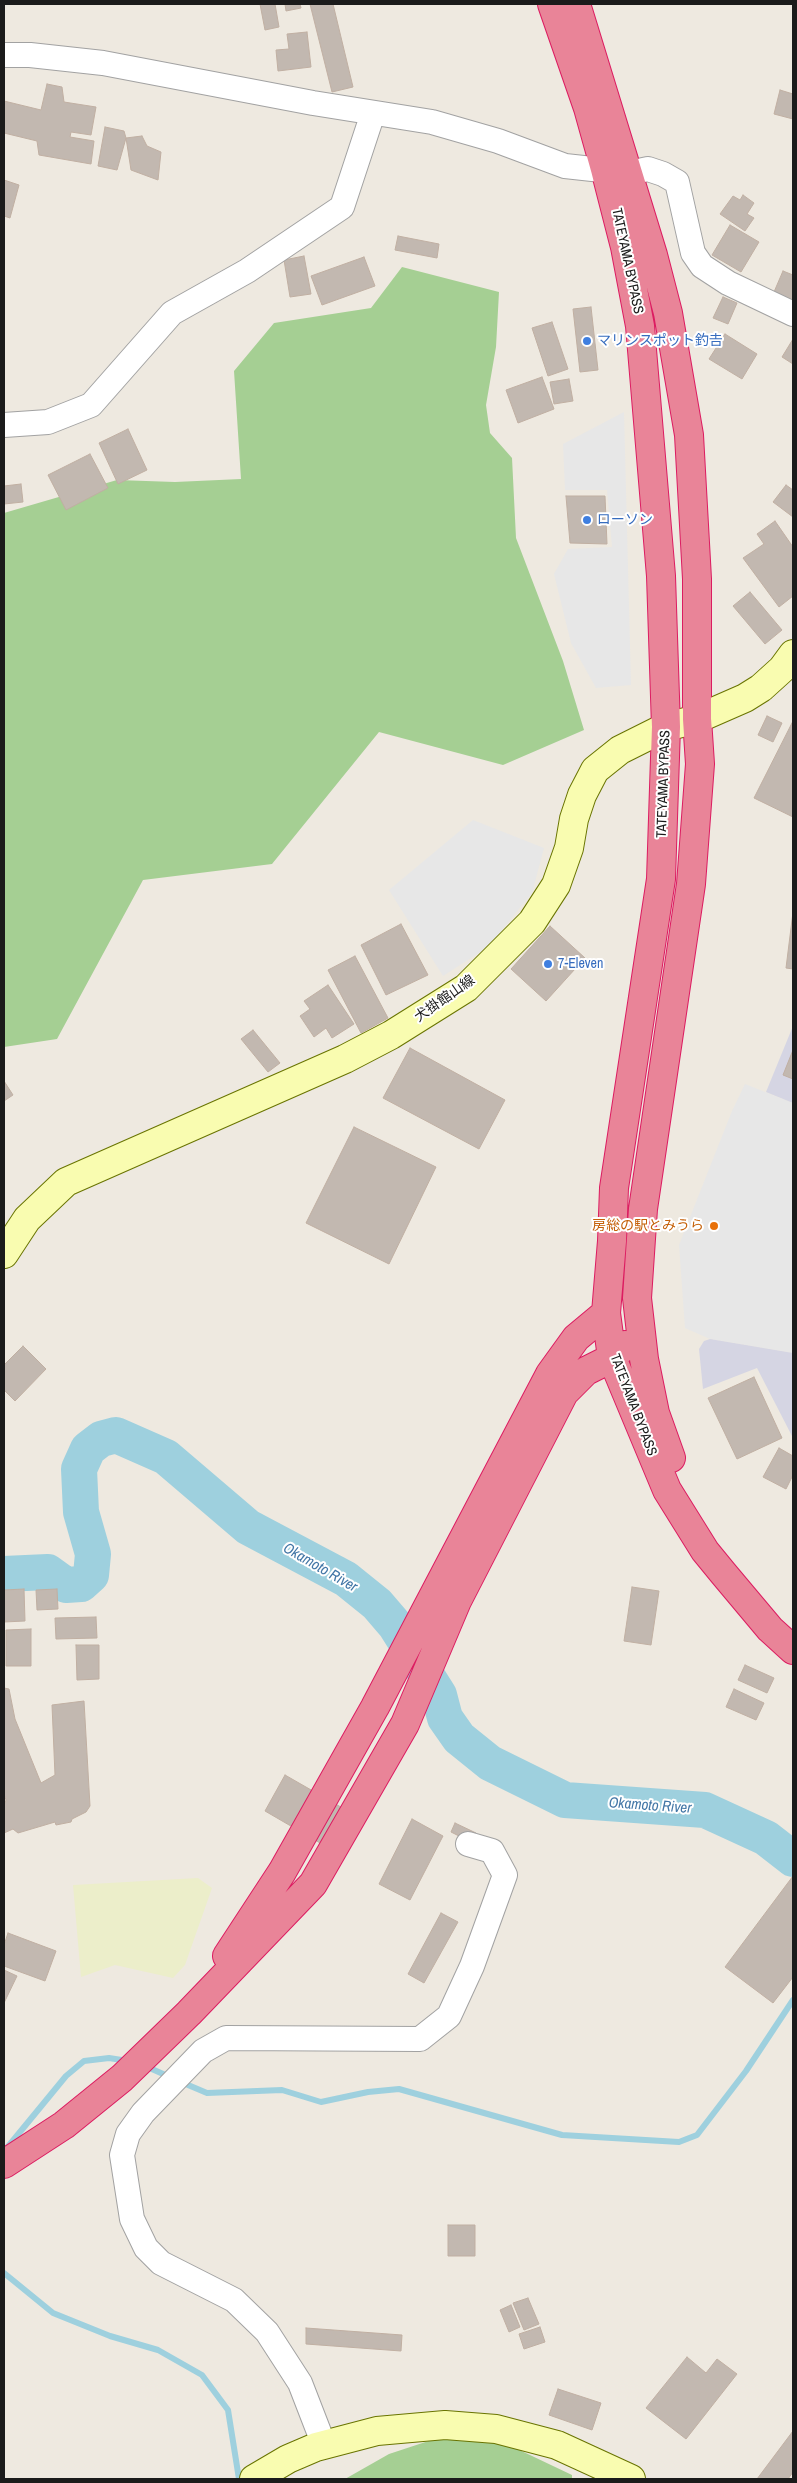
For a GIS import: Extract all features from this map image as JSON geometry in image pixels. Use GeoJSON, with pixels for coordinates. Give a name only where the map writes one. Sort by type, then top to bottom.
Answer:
{"type":"FeatureCollection","features":[{"type":"Feature","properties":{"kind":"highway","name":"TATEYAMA BYPASS"},"geometry":{"type":"LineString","coordinates":[[552,4],[588,108],[617,171],[668,313],[689,435],[697,579],[697,719],[700,764],[691,884],[642,1218],[636,1298],[655,1413],[705,1550]]}},
{"type":"Feature","properties":{"kind":"highway","name":"TATEYAMA BYPASS"},"geometry":{"type":"LineString","coordinates":[[576,4],[617,171],[625,247],[640,326],[660,576],[666,728],[661,879],[614,1188],[606,1313],[612,1358],[667,1490],[705,1550],[747,1603],[770,1629],[793,1650]]}},
{"type":"Feature","properties":{"kind":"highway"},"geometry":{"type":"LineString","coordinates":[[4,2164],[93,2104],[189,2013],[313,1884],[405,1724],[447,1595],[550,1374],[576,1338],[606,1313],[640,1330],[612,1358],[586,1371],[564,1393],[447,1595],[375,1707],[282,1872],[189,2013]]}},
{"type":"Feature","properties":{"kind":"main road","name":"犬掛館山線"},"geometry":{"type":"LineString","coordinates":[[4,1254],[27,1219],[66,1182],[345,1058],[391,1035],[466,988],[532,922],[556,885],[569,848],[574,819],[582,794],[595,770],[620,750],[666,728],[697,719],[745,698],[761,688],[782,669],[793,654]]}},
{"type":"Feature","properties":{"kind":"main road"},"geometry":{"type":"LineString","coordinates":[[254,2479],[288,2459],[324,2445],[377,2430],[445,2425],[496,2428],[557,2445],[631,2479]]}},
{"type":"Feature","properties":{"kind":"street"},"geometry":{"type":"LineString","coordinates":[[4,55],[30,55],[103,63],[373,113],[432,122],[498,141],[565,166],[617,171],[648,169],[663,174],[676,182],[693,253],[702,266],[728,283],[793,314]]}},
{"type":"Feature","properties":{"kind":"street"},"geometry":{"type":"LineString","coordinates":[[4,425],[48,422],[91,405],[172,313],[247,271],[342,207],[373,113]]}},
{"type":"Feature","properties":{"kind":"street"},"geometry":{"type":"LineString","coordinates":[[324,2445],[300,2383],[267,2332],[234,2300],[161,2263],[146,2248],[132,2219],[122,2155],[128,2134],[143,2113],[203,2051],[226,2038],[420,2039],[449,2016],[472,1966],[505,1875],[492,1851],[468,1844]]}},
{"type":"Feature","properties":{"kind":"green space"},"geometry":{"type":"Polygon","coordinates":[[[402,267],[499,292],[496,347],[486,405],[490,433],[512,458],[516,538],[563,661],[584,730],[503,765],[379,732],[272,864],[143,880],[57,1039],[4,1047],[4,513],[117,480],[175,482],[241,479],[234,371],[274,323],[371,308],[402,267]]]}},
{"type":"Feature","properties":{"kind":"green space"},"geometry":{"type":"Polygon","coordinates":[[[198,1878],[212,1888],[185,1965],[173,1978],[115,1965],[81,1977],[73,1885],[198,1878]]]}},
{"type":"Feature","properties":{"kind":"green space"},"geometry":{"type":"Polygon","coordinates":[[[471,2427],[572,2475],[572,2479],[345,2479],[389,2454],[471,2427]]]}},
{"type":"Feature","properties":{"kind":"shaded area"},"geometry":{"type":"Polygon","coordinates":[[[624,412],[631,685],[596,688],[571,643],[554,574],[568,549],[612,547],[607,490],[565,490],[563,444],[624,412]]]}},
{"type":"Feature","properties":{"kind":"shaded area"},"geometry":{"type":"Polygon","coordinates":[[[473,820],[544,848],[532,893],[488,947],[443,976],[389,890],[473,820]]]}},
{"type":"Feature","properties":{"kind":"shaded area"},"geometry":{"type":"Polygon","coordinates":[[[793,1026],[793,1103],[766,1092],[793,1026]]]}},
{"type":"Feature","properties":{"kind":"shaded area"},"geometry":{"type":"Polygon","coordinates":[[[745,1084],[793,1103],[793,1353],[710,1339],[685,1328],[679,1245],[732,1111],[745,1084]]]}},
{"type":"Feature","properties":{"kind":"shaded area"},"geometry":{"type":"Polygon","coordinates":[[[710,1339],[793,1353],[793,1438],[757,1368],[703,1389],[699,1349],[704,1341],[710,1339]]]}},
{"type":"Feature","properties":{"kind":"building"},"geometry":{"type":"Polygon","coordinates":[[[260,4],[275,4],[279,27],[265,30],[260,4]]]}},
{"type":"Feature","properties":{"kind":"building"},"geometry":{"type":"Polygon","coordinates":[[[285,4],[300,4],[301,8],[286,11],[285,4]]]}},
{"type":"Feature","properties":{"kind":"building"},"geometry":{"type":"Polygon","coordinates":[[[310,4],[333,4],[353,87],[332,92],[310,4]]]}},
{"type":"Feature","properties":{"kind":"building"},"geometry":{"type":"Polygon","coordinates":[[[307,32],[311,67],[278,71],[276,50],[289,49],[287,34],[307,32]]]}},
{"type":"Feature","properties":{"kind":"building"},"geometry":{"type":"Polygon","coordinates":[[[47,84],[62,87],[64,102],[96,107],[91,135],[71,132],[70,137],[94,141],[91,164],[39,155],[37,141],[4,133],[4,101],[41,110],[47,84]]]}},
{"type":"Feature","properties":{"kind":"building"},"geometry":{"type":"Polygon","coordinates":[[[780,90],[793,94],[793,119],[774,114],[780,90]]]}},
{"type":"Feature","properties":{"kind":"building"},"geometry":{"type":"Polygon","coordinates":[[[105,127],[124,131],[126,138],[117,170],[98,166],[105,127]]]}},
{"type":"Feature","properties":{"kind":"building"},"geometry":{"type":"Polygon","coordinates":[[[142,136],[147,146],[161,152],[158,180],[131,170],[126,138],[142,136]]]}},
{"type":"Feature","properties":{"kind":"building"},"geometry":{"type":"Polygon","coordinates":[[[4,180],[19,185],[10,218],[4,216],[4,180]]]}},
{"type":"Feature","properties":{"kind":"building"},"geometry":{"type":"Polygon","coordinates":[[[743,195],[754,203],[747,214],[754,218],[745,231],[720,214],[733,196],[740,200],[743,195]]]}},
{"type":"Feature","properties":{"kind":"building"},"geometry":{"type":"Polygon","coordinates":[[[730,225],[759,242],[741,272],[712,255],[730,225]]]}},
{"type":"Feature","properties":{"kind":"building"},"geometry":{"type":"Polygon","coordinates":[[[398,236],[439,244],[437,258],[395,250],[398,236]]]}},
{"type":"Feature","properties":{"kind":"building"},"geometry":{"type":"Polygon","coordinates":[[[304,256],[311,294],[290,297],[284,260],[304,256]]]}},
{"type":"Feature","properties":{"kind":"building"},"geometry":{"type":"Polygon","coordinates":[[[364,257],[375,286],[322,305],[311,276],[364,257]]]}},
{"type":"Feature","properties":{"kind":"building"},"geometry":{"type":"Polygon","coordinates":[[[783,271],[793,275],[793,304],[774,292],[783,271]]]}},
{"type":"Feature","properties":{"kind":"building"},"geometry":{"type":"Polygon","coordinates":[[[723,297],[737,303],[728,324],[713,318],[723,297]]]}},
{"type":"Feature","properties":{"kind":"building"},"geometry":{"type":"Polygon","coordinates":[[[591,307],[598,370],[580,372],[573,309],[591,307]]]}},
{"type":"Feature","properties":{"kind":"building"},"geometry":{"type":"Polygon","coordinates":[[[552,322],[568,369],[548,376],[532,328],[552,322]]]}},
{"type":"Feature","properties":{"kind":"building"},"geometry":{"type":"Polygon","coordinates":[[[725,334],[757,354],[742,379],[709,359],[725,334]]]}},
{"type":"Feature","properties":{"kind":"building"},"geometry":{"type":"Polygon","coordinates":[[[793,339],[793,364],[782,357],[793,339]]]}},
{"type":"Feature","properties":{"kind":"building"},"geometry":{"type":"Polygon","coordinates":[[[542,377],[554,409],[518,423],[506,390],[542,377]]]}},
{"type":"Feature","properties":{"kind":"building"},"geometry":{"type":"Polygon","coordinates":[[[569,379],[573,401],[554,404],[550,382],[569,379]]]}},
{"type":"Feature","properties":{"kind":"building"},"geometry":{"type":"Polygon","coordinates":[[[128,429],[147,470],[118,484],[99,443],[128,429]]]}},
{"type":"Feature","properties":{"kind":"building"},"geometry":{"type":"Polygon","coordinates":[[[90,454],[108,488],[66,510],[48,475],[90,454]]]}},
{"type":"Feature","properties":{"kind":"building"},"geometry":{"type":"Polygon","coordinates":[[[21,484],[23,502],[4,504],[4,486],[21,484]]]}},
{"type":"Feature","properties":{"kind":"building"},"geometry":{"type":"Polygon","coordinates":[[[786,485],[793,490],[793,517],[773,502],[786,485]]]}},
{"type":"Feature","properties":{"kind":"building","name":"ローソン"},"geometry":{"type":"Polygon","coordinates":[[[566,496],[605,496],[607,544],[570,543],[566,496]]]}},
{"type":"Feature","properties":{"kind":"building"},"geometry":{"type":"Polygon","coordinates":[[[775,521],[793,547],[793,596],[779,607],[743,558],[764,544],[757,534],[775,521]]]}},
{"type":"Feature","properties":{"kind":"building"},"geometry":{"type":"Polygon","coordinates":[[[750,592],[782,630],[765,644],[733,606],[750,592]]]}},
{"type":"Feature","properties":{"kind":"building"},"geometry":{"type":"Polygon","coordinates":[[[767,716],[782,723],[773,742],[758,735],[767,716]]]}},
{"type":"Feature","properties":{"kind":"building"},"geometry":{"type":"Polygon","coordinates":[[[793,721],[793,817],[754,798],[793,721]]]}},
{"type":"Feature","properties":{"kind":"building"},"geometry":{"type":"Polygon","coordinates":[[[793,912],[793,969],[786,968],[793,912]]]}},
{"type":"Feature","properties":{"kind":"building"},"geometry":{"type":"Polygon","coordinates":[[[401,924],[428,975],[386,995],[361,945],[401,924]]]}},
{"type":"Feature","properties":{"kind":"building","name":"7-Eleven"},"geometry":{"type":"Polygon","coordinates":[[[550,926],[585,958],[546,1001],[511,969],[550,926]]]}},
{"type":"Feature","properties":{"kind":"building"},"geometry":{"type":"Polygon","coordinates":[[[355,956],[388,1018],[361,1033],[328,970],[355,956]]]}},
{"type":"Feature","properties":{"kind":"building"},"geometry":{"type":"Polygon","coordinates":[[[328,985],[354,1024],[332,1038],[326,1028],[314,1037],[300,1016],[310,1009],[304,1001],[328,985]]]}},
{"type":"Feature","properties":{"kind":"building"},"geometry":{"type":"Polygon","coordinates":[[[253,1030],[280,1063],[268,1072],[241,1039],[253,1030]]]}},
{"type":"Feature","properties":{"kind":"building"},"geometry":{"type":"Polygon","coordinates":[[[410,1048],[505,1100],[479,1149],[383,1098],[410,1048]]]}},
{"type":"Feature","properties":{"kind":"building"},"geometry":{"type":"Polygon","coordinates":[[[793,1050],[793,1079],[783,1075],[793,1050]]]}},
{"type":"Feature","properties":{"kind":"building"},"geometry":{"type":"Polygon","coordinates":[[[4,1081],[13,1095],[4,1101],[4,1081]]]}},
{"type":"Feature","properties":{"kind":"building"},"geometry":{"type":"Polygon","coordinates":[[[354,1127],[436,1167],[389,1264],[306,1223],[354,1127]]]}},
{"type":"Feature","properties":{"kind":"building"},"geometry":{"type":"Polygon","coordinates":[[[23,1346],[46,1369],[15,1401],[4,1390],[4,1365],[23,1346]]]}},
{"type":"Feature","properties":{"kind":"building"},"geometry":{"type":"Polygon","coordinates":[[[754,1377],[782,1438],[737,1459],[708,1398],[754,1377]]]}},
{"type":"Feature","properties":{"kind":"building"},"geometry":{"type":"Polygon","coordinates":[[[779,1448],[793,1456],[793,1475],[786,1489],[763,1477],[779,1448]]]}},
{"type":"Feature","properties":{"kind":"building"},"geometry":{"type":"Polygon","coordinates":[[[632,1587],[659,1591],[651,1645],[624,1641],[632,1587]]]}},
{"type":"Feature","properties":{"kind":"building"},"geometry":{"type":"Polygon","coordinates":[[[24,1589],[25,1621],[4,1622],[4,1590],[24,1589]]]}},
{"type":"Feature","properties":{"kind":"building"},"geometry":{"type":"Polygon","coordinates":[[[57,1589],[58,1609],[37,1610],[36,1590],[57,1589]]]}},
{"type":"Feature","properties":{"kind":"building"},"geometry":{"type":"Polygon","coordinates":[[[96,1617],[97,1638],[56,1639],[55,1618],[96,1617]]]}},
{"type":"Feature","properties":{"kind":"building"},"geometry":{"type":"Polygon","coordinates":[[[31,1629],[31,1666],[6,1666],[6,1630],[31,1629]]]}},
{"type":"Feature","properties":{"kind":"building"},"geometry":{"type":"Polygon","coordinates":[[[76,1645],[99,1645],[99,1679],[77,1680],[76,1645]]]}},
{"type":"Feature","properties":{"kind":"building"},"geometry":{"type":"Polygon","coordinates":[[[745,1665],[774,1678],[767,1693],[738,1680],[745,1665]]]}},
{"type":"Feature","properties":{"kind":"building"},"geometry":{"type":"Polygon","coordinates":[[[4,1688],[9,1689],[15,1719],[41,1783],[55,1775],[52,1705],[84,1701],[90,1806],[86,1812],[72,1819],[71,1822],[56,1825],[55,1822],[18,1833],[13,1829],[4,1833],[4,1805],[6,1800],[4,1794],[4,1688]]]}},
{"type":"Feature","properties":{"kind":"building"},"geometry":{"type":"Polygon","coordinates":[[[734,1689],[764,1703],[756,1720],[726,1707],[734,1689]]]}},
{"type":"Feature","properties":{"kind":"building"},"geometry":{"type":"Polygon","coordinates":[[[285,1775],[360,1818],[339,1854],[265,1811],[285,1775]]]}},
{"type":"Feature","properties":{"kind":"building"},"geometry":{"type":"Polygon","coordinates":[[[412,1819],[443,1836],[410,1900],[379,1884],[412,1819]]]}},
{"type":"Feature","properties":{"kind":"building"},"geometry":{"type":"Polygon","coordinates":[[[455,1823],[476,1833],[471,1842],[451,1832],[455,1823]]]}},
{"type":"Feature","properties":{"kind":"building"},"geometry":{"type":"Polygon","coordinates":[[[793,1876],[793,1977],[773,2003],[725,1967],[793,1876]]]}},
{"type":"Feature","properties":{"kind":"building"},"geometry":{"type":"Polygon","coordinates":[[[441,1913],[458,1922],[424,1983],[408,1974],[441,1913]]]}},
{"type":"Feature","properties":{"kind":"building"},"geometry":{"type":"Polygon","coordinates":[[[8,1933],[56,1951],[45,1981],[4,1966],[4,1945],[8,1933]]]}},
{"type":"Feature","properties":{"kind":"building"},"geometry":{"type":"Polygon","coordinates":[[[4,1970],[17,1976],[4,2003],[4,1970]]]}},
{"type":"Feature","properties":{"kind":"building"},"geometry":{"type":"Polygon","coordinates":[[[448,2225],[475,2225],[475,2256],[448,2256],[448,2225]]]}},
{"type":"Feature","properties":{"kind":"building"},"geometry":{"type":"Polygon","coordinates":[[[528,2298],[539,2324],[524,2330],[513,2303],[528,2298]]]}},
{"type":"Feature","properties":{"kind":"building"},"geometry":{"type":"Polygon","coordinates":[[[511,2305],[520,2327],[509,2332],[500,2310],[511,2305]]]}},
{"type":"Feature","properties":{"kind":"building"},"geometry":{"type":"Polygon","coordinates":[[[540,2327],[545,2342],[524,2349],[519,2334],[540,2327]]]}},
{"type":"Feature","properties":{"kind":"building"},"geometry":{"type":"Polygon","coordinates":[[[306,2328],[402,2335],[401,2351],[306,2344],[306,2328]]]}},
{"type":"Feature","properties":{"kind":"building"},"geometry":{"type":"Polygon","coordinates":[[[687,2357],[706,2373],[717,2359],[737,2374],[686,2439],[646,2408],[687,2357]]]}},
{"type":"Feature","properties":{"kind":"building"},"geometry":{"type":"Polygon","coordinates":[[[558,2389],[601,2403],[592,2430],[549,2415],[558,2389]]]}},
{"type":"Feature","properties":{"kind":"building"},"geometry":{"type":"Polygon","coordinates":[[[793,2431],[793,2472],[788,2479],[757,2479],[793,2431]]]}},
{"type":"Feature","properties":{"kind":"waterway","name":"Okamoto River"},"geometry":{"type":"LineString","coordinates":[[4,1574],[48,1572],[66,1585],[81,1584],[91,1575],[93,1554],[81,1512],[79,1469],[88,1449],[101,1439],[116,1435],[166,1457],[248,1527],[346,1579],[377,1604],[395,1625],[439,1695],[445,1718],[459,1738],[490,1763],[565,1800],[705,1810],[766,1838],[793,1859]]}},
{"type":"Feature","properties":{"kind":"waterway"},"geometry":{"type":"LineString","coordinates":[[181,2082],[207,2093],[282,2090],[321,2102],[368,2092],[399,2089],[562,2135],[679,2142],[697,2135],[746,2071],[793,2000]]}},
{"type":"Feature","properties":{"kind":"waterway"},"geometry":{"type":"LineString","coordinates":[[6,2149],[66,2076],[84,2061],[109,2058],[128,2061]]}},
{"type":"Feature","properties":{"kind":"waterway"},"geometry":{"type":"LineString","coordinates":[[145,2066],[170,2077]]}},
{"type":"Feature","properties":{"kind":"waterway"},"geometry":{"type":"LineString","coordinates":[[4,2273],[53,2313],[110,2336],[158,2350],[202,2375],[228,2410],[239,2479]]}},
{"type":"Feature","properties":{"kind":"place","name":"マリンスポット釣𠮷"},"geometry":{"type":"Point","coordinates":[587,341]}},
{"type":"Feature","properties":{"kind":"place","name":"ローソン"},"geometry":{"type":"Point","coordinates":[587,520]}},
{"type":"Feature","properties":{"kind":"place","name":"7-Eleven"},"geometry":{"type":"Point","coordinates":[548,964]}},
{"type":"Feature","properties":{"kind":"place","name":"房総の駅とみうら"},"geometry":{"type":"Point","coordinates":[714,1226]}}]}
